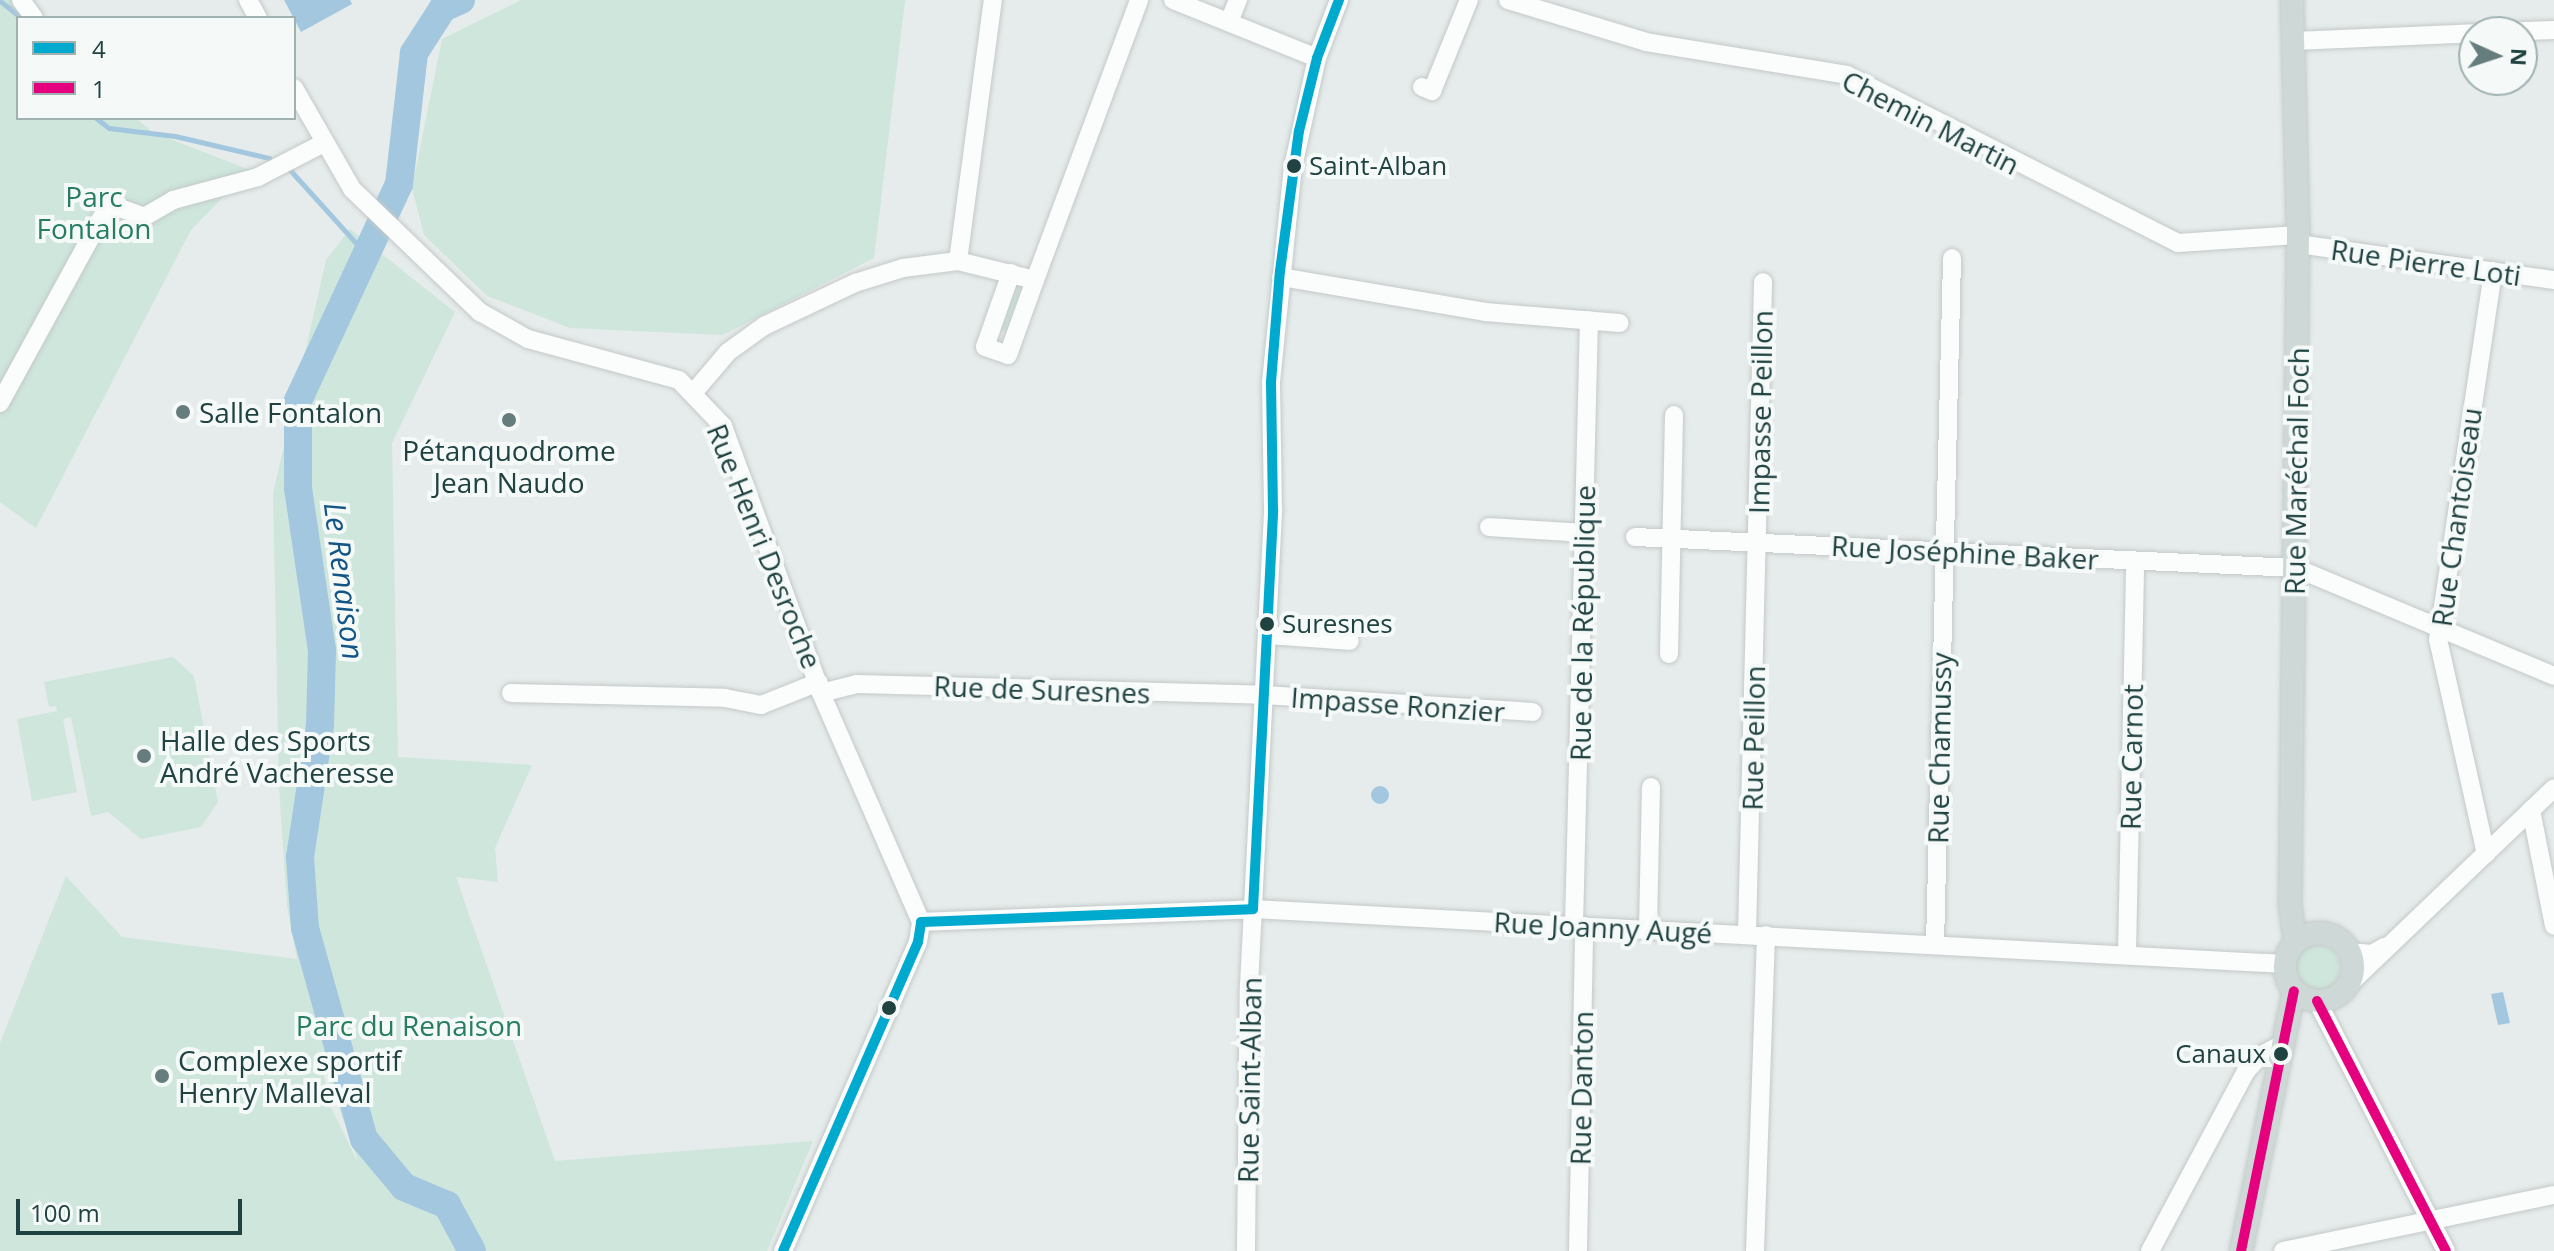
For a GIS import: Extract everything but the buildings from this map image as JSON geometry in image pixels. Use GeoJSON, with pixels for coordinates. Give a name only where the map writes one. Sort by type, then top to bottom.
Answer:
{"type":"FeatureCollection","features":[{"type":"Feature","properties":{"kind":"main road","name":"Rue Maréchal Foch"},"geometry":{"type":"LineString","coordinates":[[2292,0],[2298,239],[2290,905],[2295,941]]}},
{"type":"Feature","properties":{"kind":"main road"},"geometry":{"type":"LineString","coordinates":[[2241,1251],[2294,991],[2285,964],[2295,941],[2311,933],[2328,934],[2349,952],[2353,968],[2345,988],[2317,1001],[2294,991]]}},
{"type":"Feature","properties":{"kind":"street"},"geometry":{"type":"LineString","coordinates":[[958,261],[993,0]]}},
{"type":"Feature","properties":{"kind":"street"},"geometry":{"type":"LineString","coordinates":[[1011,273],[985,347],[1008,355],[1139,0]]}},
{"type":"Feature","properties":{"kind":"street"},"geometry":{"type":"LineString","coordinates":[[1173,0],[1317,58]]}},
{"type":"Feature","properties":{"kind":"street"},"geometry":{"type":"LineString","coordinates":[[1229,22],[1238,0]]}},
{"type":"Feature","properties":{"kind":"street","name":"Rue Saint-Alban"},"geometry":{"type":"LineString","coordinates":[[1246,1251],[1253,909],[1267,635],[1271,382],[1289,189],[1317,58],[1339,0]]}},
{"type":"Feature","properties":{"kind":"street"},"geometry":{"type":"LineString","coordinates":[[1422,87],[1432,91],[1469,0]]}},
{"type":"Feature","properties":{"kind":"street","name":"Chemin Martin"},"geometry":{"type":"LineString","coordinates":[[1508,0],[1646,42],[1847,75],[2178,243],[2298,239]]}},
{"type":"Feature","properties":{"kind":"street"},"geometry":{"type":"LineString","coordinates":[[2294,41],[2458,34]]}},
{"type":"Feature","properties":{"kind":"street","name":"Rue Henri Desroche"},"geometry":{"type":"LineString","coordinates":[[296,92],[324,143],[365,203],[401,241],[480,312],[528,339],[653,370],[694,392],[723,426],[820,688],[921,922]]}},
{"type":"Feature","properties":{"kind":"street"},"geometry":{"type":"LineString","coordinates":[[0,403],[109,204],[144,217],[173,200],[258,177],[324,143]]}},
{"type":"Feature","properties":{"kind":"street","name":"Rue Pierre Loti"},"geometry":{"type":"LineString","coordinates":[[2298,239],[2554,280]]}},
{"type":"Feature","properties":{"kind":"street","name":"Rue Chamussy"},"geometry":{"type":"LineString","coordinates":[[1935,945],[1952,258]]}},
{"type":"Feature","properties":{"kind":"street"},"geometry":{"type":"LineString","coordinates":[[694,392],[728,352],[764,326],[855,283],[903,268],[958,261],[1035,280]]}},
{"type":"Feature","properties":{"kind":"street","name":"Rue Chantoiseau"},"geometry":{"type":"LineString","coordinates":[[2486,854],[2439,627],[2493,271]]}},
{"type":"Feature","properties":{"kind":"street"},"geometry":{"type":"LineString","coordinates":[[1281,277],[1485,312],[1620,323]]}},
{"type":"Feature","properties":{"kind":"street","name":"Impasse Peillon"},"geometry":{"type":"LineString","coordinates":[[1758,542],[1763,282]]}},
{"type":"Feature","properties":{"kind":"street","name":"Rue de la République"},"geometry":{"type":"LineString","coordinates":[[1579,926],[1589,320]]}},
{"type":"Feature","properties":{"kind":"street"},"geometry":{"type":"LineString","coordinates":[[1669,654],[1674,415]]}},
{"type":"Feature","properties":{"kind":"street"},"geometry":{"type":"LineString","coordinates":[[1489,527],[1584,533]]}},
{"type":"Feature","properties":{"kind":"street","name":"Rue Joséphine Baker"},"geometry":{"type":"LineString","coordinates":[[1635,537],[2296,568],[2554,676]]}},
{"type":"Feature","properties":{"kind":"street","name":"Rue Peillon"},"geometry":{"type":"LineString","coordinates":[[1755,1251],[1758,542]]}},
{"type":"Feature","properties":{"kind":"street","name":"Rue Carnot"},"geometry":{"type":"LineString","coordinates":[[2127,953],[2135,561]]}},
{"type":"Feature","properties":{"kind":"street"},"geometry":{"type":"LineString","coordinates":[[1267,635],[1350,641]]}},
{"type":"Feature","properties":{"kind":"street","name":"Rue de Suresnes"},"geometry":{"type":"LineString","coordinates":[[511,693],[725,698],[761,705],[820,688],[857,684],[1264,695]]}},
{"type":"Feature","properties":{"kind":"street","name":"Impasse Ronzier"},"geometry":{"type":"LineString","coordinates":[[1264,695],[1532,712]]}},
{"type":"Feature","properties":{"kind":"street"},"geometry":{"type":"LineString","coordinates":[[1648,929],[1651,787]]}},
{"type":"Feature","properties":{"kind":"street"},"geometry":{"type":"LineString","coordinates":[[2345,988],[2554,788]]}},
{"type":"Feature","properties":{"kind":"street"},"geometry":{"type":"LineString","coordinates":[[2531,810],[2554,926]]}},
{"type":"Feature","properties":{"kind":"street","name":"Rue Joanny Augé"},"geometry":{"type":"LineString","coordinates":[[921,922],[1253,909],[2127,953],[2285,964]]}},
{"type":"Feature","properties":{"kind":"street"},"geometry":{"type":"LineString","coordinates":[[783,1251],[918,942],[921,922]]}},
{"type":"Feature","properties":{"kind":"street","name":"Rue Danton"},"geometry":{"type":"LineString","coordinates":[[1578,1251],[1579,926]]}},
{"type":"Feature","properties":{"kind":"street"},"geometry":{"type":"LineString","coordinates":[[2349,952],[2372,954],[2396,939]]}},
{"type":"Feature","properties":{"kind":"street"},"geometry":{"type":"LineString","coordinates":[[2317,1001],[2446,1251]]}},
{"type":"Feature","properties":{"kind":"street"},"geometry":{"type":"LineString","coordinates":[[2150,1251],[2246,1071],[2260,1056],[2283,1044]]}},
{"type":"Feature","properties":{"kind":"street"},"geometry":{"type":"LineString","coordinates":[[2283,1251],[2554,1195]]}},
{"type":"Feature","properties":{"kind":"green space","name":"Parc Fontalon"},"geometry":{"type":"Polygon","coordinates":[[[0,0],[34,0],[44,16],[16,16],[16,120],[138,120],[152,132],[250,170],[191,230],[36,528],[0,502],[0,0]]]}},
{"type":"Feature","properties":{"kind":"green space"},"geometry":{"type":"Polygon","coordinates":[[[521,0],[905,0],[874,258],[723,335],[570,328],[487,296],[424,235],[412,188],[442,39],[521,0]]]}},
{"type":"Feature","properties":{"kind":"green space","name":"Parc du Renaison"},"geometry":{"type":"Polygon","coordinates":[[[350,229],[455,312],[392,443],[398,757],[532,765],[495,848],[498,882],[456,877],[555,1161],[813,1141],[767,1251],[0,1251],[0,1043],[66,876],[122,937],[297,959],[287,906],[279,787],[273,494],[326,260],[350,229]],[[316,1044],[332,1109],[357,1158],[316,1044]]]}},
{"type":"Feature","properties":{"kind":"green space"},"geometry":{"type":"Polygon","coordinates":[[[1013,284],[1026,289],[1010,333],[997,328],[1013,284]]]}},
{"type":"Feature","properties":{"kind":"green space","name":"Halle des Sports André Vacheresse"},"geometry":{"type":"Polygon","coordinates":[[[173,657],[194,676],[218,802],[201,827],[141,839],[108,812],[91,816],[71,717],[63,719],[77,792],[32,801],[17,719],[57,711],[56,706],[49,707],[44,682],[173,657]]]}},
{"type":"Feature","properties":{"kind":"green space"},"geometry":{"type":"Polygon","coordinates":[[[2317,945],[2333,952],[2340,968],[2333,984],[2317,991],[2301,984],[2294,968],[2301,952],[2317,945]]]}},
{"type":"Feature","properties":{"kind":"water"},"geometry":{"type":"Polygon","coordinates":[[[284,0],[350,0],[352,4],[301,32],[296,16],[292,16],[284,0]]]}},
{"type":"Feature","properties":{"kind":"water"},"geometry":{"type":"Polygon","coordinates":[[[1380,786],[1389,795],[1380,804],[1371,795],[1380,786]]]}},
{"type":"Feature","properties":{"kind":"water"},"geometry":{"type":"Polygon","coordinates":[[[2503,992],[2510,1023],[2498,1025],[2491,994],[2503,992]]]}},
{"type":"Feature","properties":{"kind":"waterway","name":"Le Renaison"},"geometry":{"type":"LineString","coordinates":[[461,0],[443,8],[414,53],[399,184],[298,401],[298,488],[322,650],[320,725],[300,857],[305,928],[364,1139],[404,1187],[447,1205],[472,1251]]}},
{"type":"Feature","properties":{"kind":"waterway"},"geometry":{"type":"LineString","coordinates":[[0,1],[19,16]]}},
{"type":"Feature","properties":{"kind":"waterway"},"geometry":{"type":"LineString","coordinates":[[99,120],[109,128],[175,136],[269,158]]}},
{"type":"Feature","properties":{"kind":"waterway"},"geometry":{"type":"LineString","coordinates":[[290,170],[366,254]]}},
{"type":"Feature","properties":{"kind":"transit line","name":"4"},"geometry":{"type":"LineString","coordinates":[[1253,909],[1273,510],[1271,382],[1280,271],[1299,131],[1317,58],[1339,0]]}},
{"type":"Feature","properties":{"kind":"transit line","name":"4"},"geometry":{"type":"LineString","coordinates":[[921,922],[1253,909]]}},
{"type":"Feature","properties":{"kind":"transit line","name":"4"},"geometry":{"type":"LineString","coordinates":[[783,1251],[918,942],[921,922]]}},
{"type":"Feature","properties":{"kind":"transit line","name":"1"},"geometry":{"type":"LineString","coordinates":[[2241,1251],[2294,991]]}},
{"type":"Feature","properties":{"kind":"transit line","name":"1"},"geometry":{"type":"LineString","coordinates":[[2317,1001],[2446,1251]]}},
{"type":"Feature","properties":{"kind":"place","name":"Saint-Alban"},"geometry":{"type":"Point","coordinates":[1294,166]}},
{"type":"Feature","properties":{"kind":"place","name":"Salle Fontalon"},"geometry":{"type":"Point","coordinates":[183,412]}},
{"type":"Feature","properties":{"kind":"place","name":"Pétanquodrome Jean Naudo"},"geometry":{"type":"Point","coordinates":[509,420]}},
{"type":"Feature","properties":{"kind":"place","name":"Suresnes"},"geometry":{"type":"Point","coordinates":[1267,624]}},
{"type":"Feature","properties":{"kind":"place","name":"Halle des Sports André Vacheresse"},"geometry":{"type":"Point","coordinates":[144,756]}},
{"type":"Feature","properties":{"kind":"place","name":"Canaux"},"geometry":{"type":"Point","coordinates":[2281,1054]}},
{"type":"Feature","properties":{"kind":"place","name":"Complexe sportif Henry Malleval"},"geometry":{"type":"Point","coordinates":[162,1076]}}]}
